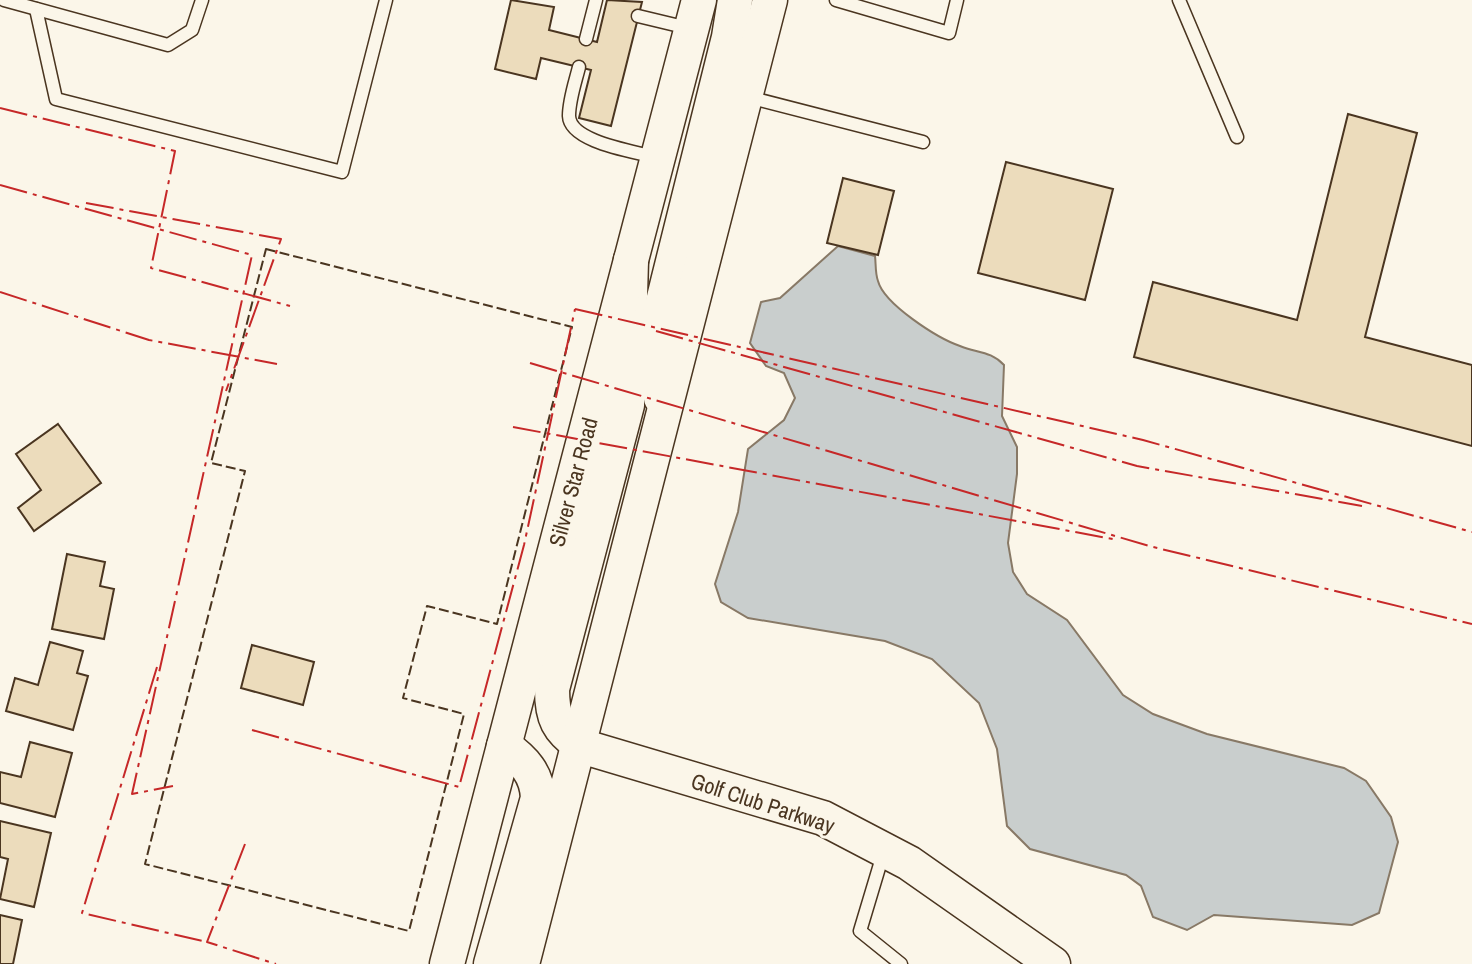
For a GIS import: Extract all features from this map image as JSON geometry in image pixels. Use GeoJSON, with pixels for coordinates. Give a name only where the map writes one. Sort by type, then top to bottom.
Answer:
{"type":"FeatureCollection","features":[{"type":"Feature","properties":{"kind":"main road"},"geometry":{"type":"LineString","coordinates":[[522,964],[663,422],[654,338],[706,90],[735,0]]}},
{"type":"Feature","properties":{"kind":"main road","name":"Silver Star Road"},"geometry":{"type":"LineString","coordinates":[[447,964],[657,158],[770,0]]}},
{"type":"Feature","properties":{"kind":"main road","name":"Silver Star Road"},"geometry":{"type":"LineString","coordinates":[[695,14],[706,90]]}},
{"type":"Feature","properties":{"kind":"main road"},"geometry":{"type":"LineString","coordinates":[[581,746],[561,731],[552,712],[552,689],[627,405],[631,260]]}},
{"type":"Feature","properties":{"kind":"main road"},"geometry":{"type":"LineString","coordinates":[[491,964],[538,798],[537,782],[531,771],[504,746]]}},
{"type":"Feature","properties":{"kind":"main road","name":"Golf Club Parkway"},"geometry":{"type":"LineString","coordinates":[[581,746],[823,818],[909,863],[1053,964]]}},
{"type":"Feature","properties":{"kind":"lane"},"geometry":{"type":"LineString","coordinates":[[4,0],[168,45],[192,30],[202,0]]}},
{"type":"Feature","properties":{"kind":"lane"},"geometry":{"type":"LineString","coordinates":[[36,9],[56,99],[342,172],[386,0]]}},
{"type":"Feature","properties":{"kind":"lane"},"geometry":{"type":"LineString","coordinates":[[836,0],[949,33],[957,0]]}},
{"type":"Feature","properties":{"kind":"lane"},"geometry":{"type":"LineString","coordinates":[[1179,0],[1237,137]]}},
{"type":"Feature","properties":{"kind":"lane"},"geometry":{"type":"LineString","coordinates":[[586,39],[599,4]]}},
{"type":"Feature","properties":{"kind":"lane"},"geometry":{"type":"LineString","coordinates":[[638,16],[695,14]]}},
{"type":"Feature","properties":{"kind":"lane"},"geometry":{"type":"LineString","coordinates":[[579,67],[569,119],[573,130],[584,137],[657,158]]}},
{"type":"Feature","properties":{"kind":"lane"},"geometry":{"type":"LineString","coordinates":[[706,90],[923,142]]}},
{"type":"Feature","properties":{"kind":"lane"},"geometry":{"type":"LineString","coordinates":[[884,850],[860,931],[901,964]]}},
{"type":"Feature","properties":{"kind":"shaded area"},"geometry":{"type":"Polygon","coordinates":[[[838,246],[875,256],[877,278],[882,290],[913,319],[950,342],[989,355],[1004,365],[1002,416],[1017,447],[1017,474],[1008,543],[1013,572],[1027,594],[1067,620],[1123,695],[1153,714],[1207,734],[1344,768],[1366,781],[1391,817],[1398,842],[1379,913],[1352,925],[1214,915],[1187,930],[1153,917],[1141,886],[1126,875],[1030,849],[1007,826],[997,749],[979,703],[932,659],[885,641],[748,618],[721,602],[715,584],[738,512],[748,449],[784,420],[795,398],[784,373],[766,366],[750,343],[761,302],[780,298],[838,246]]]}},
{"type":"Feature","properties":{"kind":"building"},"geometry":{"type":"Polygon","coordinates":[[[511,0],[554,7],[549,30],[597,42],[607,0],[642,2],[611,126],[579,118],[591,70],[541,58],[536,79],[495,69],[511,0]]]}},
{"type":"Feature","properties":{"kind":"building"},"geometry":{"type":"Polygon","coordinates":[[[1348,114],[1417,133],[1365,337],[1472,365],[1472,446],[1134,357],[1153,282],[1297,320],[1348,114]]]}},
{"type":"Feature","properties":{"kind":"building"},"geometry":{"type":"Polygon","coordinates":[[[1006,162],[1113,189],[1085,300],[978,273],[1006,162]]]}},
{"type":"Feature","properties":{"kind":"building"},"geometry":{"type":"Polygon","coordinates":[[[843,178],[894,191],[878,255],[827,243],[843,178]]]}},
{"type":"Feature","properties":{"kind":"building"},"geometry":{"type":"Polygon","coordinates":[[[58,424],[101,483],[34,531],[18,508],[41,490],[16,454],[58,424]]]}},
{"type":"Feature","properties":{"kind":"building"},"geometry":{"type":"Polygon","coordinates":[[[67,554],[105,562],[100,586],[114,589],[104,639],[52,629],[67,554]]]}},
{"type":"Feature","properties":{"kind":"building"},"geometry":{"type":"Polygon","coordinates":[[[50,642],[83,651],[77,673],[88,676],[73,730],[6,711],[15,678],[38,685],[50,642]]]}},
{"type":"Feature","properties":{"kind":"building"},"geometry":{"type":"Polygon","coordinates":[[[252,645],[314,662],[303,705],[241,688],[252,645]]]}},
{"type":"Feature","properties":{"kind":"building"},"geometry":{"type":"Polygon","coordinates":[[[30,742],[72,753],[55,817],[0,803],[0,772],[21,777],[30,742]]]}},
{"type":"Feature","properties":{"kind":"building"},"geometry":{"type":"Polygon","coordinates":[[[0,821],[51,833],[34,907],[0,899],[8,859],[0,857],[0,821]]]}},
{"type":"Feature","properties":{"kind":"building"},"geometry":{"type":"Polygon","coordinates":[[[0,915],[22,920],[13,964],[0,964],[0,915]]]}},
{"type":"Feature","properties":{"kind":"fence"},"geometry":{"type":"LineString","coordinates":[[266,249],[572,327],[497,624],[427,606],[403,698],[464,714],[409,931],[145,864],[245,471],[211,463],[266,249]]}},
{"type":"Feature","properties":{"kind":"power"},"geometry":{"type":"LineString","coordinates":[[0,108],[175,151],[151,268],[290,306]]}},
{"type":"Feature","properties":{"kind":"power"},"geometry":{"type":"LineString","coordinates":[[0,185],[252,255],[132,794],[173,786]]}},
{"type":"Feature","properties":{"kind":"power"},"geometry":{"type":"LineString","coordinates":[[86,203],[281,239],[226,391]]}},
{"type":"Feature","properties":{"kind":"power"},"geometry":{"type":"LineString","coordinates":[[0,292],[149,340],[277,364]]}},
{"type":"Feature","properties":{"kind":"power"},"geometry":{"type":"LineString","coordinates":[[575,309],[1143,440],[1472,532]]}},
{"type":"Feature","properties":{"kind":"power"},"geometry":{"type":"LineString","coordinates":[[252,730],[459,787],[524,545],[575,309]]}},
{"type":"Feature","properties":{"kind":"power"},"geometry":{"type":"LineString","coordinates":[[656,331],[1137,466],[1362,506]]}},
{"type":"Feature","properties":{"kind":"power"},"geometry":{"type":"LineString","coordinates":[[530,363],[1149,546],[1472,624]]}},
{"type":"Feature","properties":{"kind":"power"},"geometry":{"type":"LineString","coordinates":[[513,427],[1118,540]]}},
{"type":"Feature","properties":{"kind":"power"},"geometry":{"type":"LineString","coordinates":[[157,667],[82,913],[207,942]]}},
{"type":"Feature","properties":{"kind":"power"},"geometry":{"type":"LineString","coordinates":[[245,844],[207,942],[276,964]]}}]}
